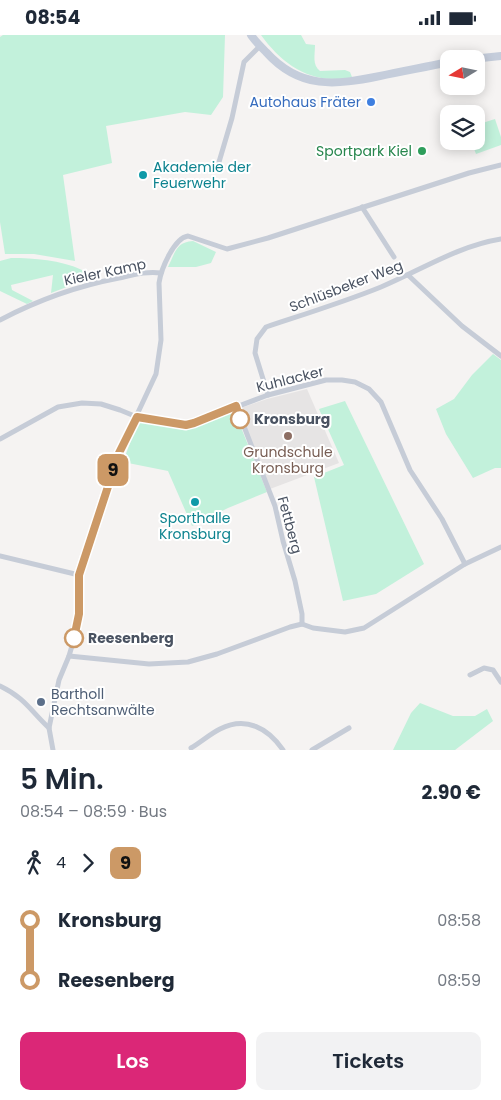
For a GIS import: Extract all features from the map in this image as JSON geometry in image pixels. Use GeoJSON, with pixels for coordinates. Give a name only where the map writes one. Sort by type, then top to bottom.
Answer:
{"type":"FeatureCollection","features":[{"type":"Feature","properties":{"kind":"main road"},"geometry":{"type":"LineString","coordinates":[[256,39],[273,60],[291,73],[308,80],[330,83],[353,81],[440,64]]}},
{"type":"Feature","properties":{"kind":"main road"},"geometry":{"type":"LineString","coordinates":[[485,58],[501,56]]}},
{"type":"Feature","properties":{"kind":"street"},"geometry":{"type":"LineString","coordinates":[[219,162],[232,117],[243,65],[256,39]]}},
{"type":"Feature","properties":{"kind":"street"},"geometry":{"type":"LineString","coordinates":[[52,750],[49,728],[59,681],[69,656],[79,614],[79,575],[119,453],[156,374],[161,339],[160,273],[178,241],[188,236],[227,249],[268,238],[501,165]]}},
{"type":"Feature","properties":{"kind":"street"},"geometry":{"type":"LineString","coordinates":[[362,207],[394,257]]}},
{"type":"Feature","properties":{"kind":"street","name":"Schlüsbeker Weg"},"geometry":{"type":"LineString","coordinates":[[268,395],[255,353],[257,339],[266,327],[344,301],[475,245],[501,239]]}},
{"type":"Feature","properties":{"kind":"street","name":"Kieler Kamp"},"geometry":{"type":"LineString","coordinates":[[0,320],[55,295],[78,287],[145,272],[160,273]]}},
{"type":"Feature","properties":{"kind":"street"},"geometry":{"type":"LineString","coordinates":[[408,275],[462,326],[501,356]]}},
{"type":"Feature","properties":{"kind":"street","name":"Kuhlacker"},"geometry":{"type":"LineString","coordinates":[[0,439],[58,407],[74,403],[101,404],[137,417],[186,425],[268,395],[326,380],[355,382],[369,389],[381,402],[410,470],[442,519],[464,564]]}},
{"type":"Feature","properties":{"kind":"street","name":"Fettberg"},"geometry":{"type":"LineString","coordinates":[[236,406],[275,506],[297,589],[302,624]]}},
{"type":"Feature","properties":{"kind":"street"},"geometry":{"type":"LineString","coordinates":[[69,656],[149,664],[188,662],[218,654],[302,624],[344,632],[364,628],[464,564],[501,547]]}},
{"type":"Feature","properties":{"kind":"street"},"geometry":{"type":"LineString","coordinates":[[0,556],[79,575]]}},
{"type":"Feature","properties":{"kind":"street"},"geometry":{"type":"LineString","coordinates":[[470,675],[484,668],[493,670],[501,683]]}},
{"type":"Feature","properties":{"kind":"street"},"geometry":{"type":"LineString","coordinates":[[0,686],[15,694],[32,708],[49,728]]}},
{"type":"Feature","properties":{"kind":"street"},"geometry":{"type":"LineString","coordinates":[[191,748],[220,729],[242,723],[253,724],[262,728],[272,736],[283,750]]}},
{"type":"Feature","properties":{"kind":"street"},"geometry":{"type":"LineString","coordinates":[[312,750],[349,728]]}},
{"type":"Feature","properties":{"kind":"shaded area","name":"Grundschule Kronsburg"},"geometry":{"type":"Polygon","coordinates":[[[307,389],[339,463],[270,489],[238,409],[267,399],[307,389]]]}},
{"type":"Feature","properties":{"kind":"green space"},"geometry":{"type":"Polygon","coordinates":[[[3,35],[225,35],[223,97],[211,115],[185,112],[106,126],[112,163],[63,175],[75,261],[34,254],[5,254],[0,222],[0,37],[3,35]]]}},
{"type":"Feature","properties":{"kind":"green space"},"geometry":{"type":"Polygon","coordinates":[[[261,35],[301,35],[306,44],[315,45],[314,56],[317,69],[320,71],[345,70],[350,72],[352,77],[342,79],[324,78],[303,72],[293,67],[276,53],[261,35]]]}},
{"type":"Feature","properties":{"kind":"green space"},"geometry":{"type":"Polygon","coordinates":[[[495,119],[501,137],[501,145],[476,154],[474,150],[485,150],[485,122],[495,119]]]}},
{"type":"Feature","properties":{"kind":"green space"},"geometry":{"type":"Polygon","coordinates":[[[193,241],[216,252],[211,263],[196,267],[168,267],[179,246],[193,241]]]}},
{"type":"Feature","properties":{"kind":"green space"},"geometry":{"type":"Polygon","coordinates":[[[11,258],[38,259],[65,264],[82,270],[85,280],[51,293],[53,275],[11,285],[12,290],[33,301],[27,304],[0,291],[0,261],[11,258]]]}},
{"type":"Feature","properties":{"kind":"green space"},"geometry":{"type":"Polygon","coordinates":[[[493,354],[501,360],[501,468],[495,468],[473,478],[446,434],[436,409],[454,399],[472,375],[493,354]]]}},
{"type":"Feature","properties":{"kind":"green space"},"geometry":{"type":"Polygon","coordinates":[[[345,401],[424,564],[376,594],[343,601],[314,477],[344,465],[319,409],[345,401]]]}},
{"type":"Feature","properties":{"kind":"green space"},"geometry":{"type":"Polygon","coordinates":[[[234,410],[267,492],[228,508],[192,526],[168,471],[123,462],[138,421],[186,427],[234,410]]]}},
{"type":"Feature","properties":{"kind":"green space"},"geometry":{"type":"Polygon","coordinates":[[[420,703],[453,716],[475,716],[487,709],[493,721],[455,750],[393,750],[411,713],[420,703]]]}},
{"type":"Feature","properties":{"kind":"bus line","name":"9"},"geometry":{"type":"LineString","coordinates":[[74,638],[79,614],[79,575],[119,453],[137,417],[186,425],[236,406],[240,419]]}},
{"type":"Feature","properties":{"kind":"place","name":"Autohaus Fräter"},"geometry":{"type":"Point","coordinates":[371,102]}},
{"type":"Feature","properties":{"kind":"place","name":"Sportpark Kiel"},"geometry":{"type":"Point","coordinates":[422,151]}},
{"type":"Feature","properties":{"kind":"place","name":"Akademie der Feuerwehr"},"geometry":{"type":"Point","coordinates":[143,175]}},
{"type":"Feature","properties":{"kind":"place","name":"Kronsburg"},"geometry":{"type":"Point","coordinates":[240,419]}},
{"type":"Feature","properties":{"kind":"place","name":"Grundschule Kronsburg"},"geometry":{"type":"Point","coordinates":[288,436]}},
{"type":"Feature","properties":{"kind":"place","name":"Sporthalle Kronsburg"},"geometry":{"type":"Point","coordinates":[195,502]}},
{"type":"Feature","properties":{"kind":"place","name":"Reesenberg"},"geometry":{"type":"Point","coordinates":[74,638]}},
{"type":"Feature","properties":{"kind":"place","name":"Bartholl Rechtsanwälte"},"geometry":{"type":"Point","coordinates":[41,702]}}]}
